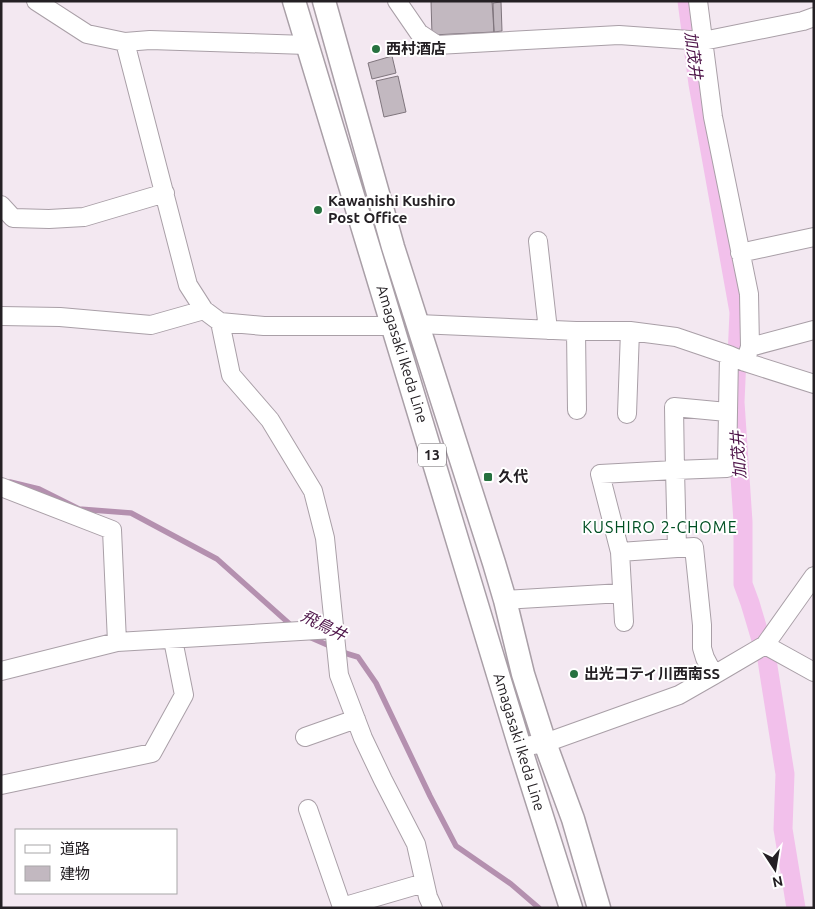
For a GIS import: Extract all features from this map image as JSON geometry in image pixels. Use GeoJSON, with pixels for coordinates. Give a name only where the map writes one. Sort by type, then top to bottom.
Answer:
{"type":"FeatureCollection","features":[{"type":"Feature","properties":{"kind":"main road","name":"Amagasaki Ikeda Line"},"geometry":{"type":"LineString","coordinates":[[294,1],[571,908]]}},
{"type":"Feature","properties":{"kind":"main road","name":"Amagasaki Ikeda Line"},"geometry":{"type":"LineString","coordinates":[[324,1],[393,247],[505,600],[523,674],[545,743],[573,818],[599,908]]}},
{"type":"Feature","properties":{"kind":"street"},"geometry":{"type":"LineString","coordinates":[[397,1],[419,33],[437,45],[619,35],[703,41],[803,21],[814,17]]}},
{"type":"Feature","properties":{"kind":"street"},"geometry":{"type":"LineString","coordinates":[[624,622],[620,552],[600,474],[727,468],[727,412],[742,354],[749,294],[713,117],[698,1]]}},
{"type":"Feature","properties":{"kind":"street"},"geometry":{"type":"LineString","coordinates":[[46,5],[87,34],[125,42],[150,40],[307,45]]}},
{"type":"Feature","properties":{"kind":"street"},"geometry":{"type":"LineString","coordinates":[[125,42],[188,285],[204,310],[220,322],[264,326],[394,326]]}},
{"type":"Feature","properties":{"kind":"street"},"geometry":{"type":"LineString","coordinates":[[1,205],[13,218],[49,219],[84,217],[165,193]]}},
{"type":"Feature","properties":{"kind":"street"},"geometry":{"type":"LineString","coordinates":[[740,253],[814,237]]}},
{"type":"Feature","properties":{"kind":"street"},"geometry":{"type":"LineString","coordinates":[[538,241],[548,330]]}},
{"type":"Feature","properties":{"kind":"street"},"geometry":{"type":"LineString","coordinates":[[1,316],[60,317],[151,324],[204,310]]}},
{"type":"Feature","properties":{"kind":"street"},"geometry":{"type":"LineString","coordinates":[[220,322],[231,375],[270,420],[313,491],[326,538],[339,675],[383,780],[416,844],[424,883],[433,908]]}},
{"type":"Feature","properties":{"kind":"street"},"geometry":{"type":"LineString","coordinates":[[418,324],[576,331],[630,331],[676,337],[742,354],[814,384]]}},
{"type":"Feature","properties":{"kind":"street"},"geometry":{"type":"LineString","coordinates":[[742,354],[814,330]]}},
{"type":"Feature","properties":{"kind":"street"},"geometry":{"type":"LineString","coordinates":[[576,331],[577,410]]}},
{"type":"Feature","properties":{"kind":"street"},"geometry":{"type":"LineString","coordinates":[[627,414],[630,331]]}},
{"type":"Feature","properties":{"kind":"street"},"geometry":{"type":"LineString","coordinates":[[677,548],[674,407],[727,412]]}},
{"type":"Feature","properties":{"kind":"street"},"geometry":{"type":"LineString","coordinates":[[1,487],[112,530],[117,642]]}},
{"type":"Feature","properties":{"kind":"street"},"geometry":{"type":"LineString","coordinates":[[620,552],[694,547],[702,625],[702,648],[714,675]]}},
{"type":"Feature","properties":{"kind":"street"},"geometry":{"type":"LineString","coordinates":[[520,746],[545,743],[678,695],[714,675],[765,644],[814,576]]}},
{"type":"Feature","properties":{"kind":"street"},"geometry":{"type":"LineString","coordinates":[[505,600],[622,593]]}},
{"type":"Feature","properties":{"kind":"street"},"geometry":{"type":"LineString","coordinates":[[1,671],[117,642],[334,629]]}},
{"type":"Feature","properties":{"kind":"street"},"geometry":{"type":"LineString","coordinates":[[1,785],[152,753],[184,694],[173,640]]}},
{"type":"Feature","properties":{"kind":"street"},"geometry":{"type":"LineString","coordinates":[[765,644],[814,672]]}},
{"type":"Feature","properties":{"kind":"street"},"geometry":{"type":"LineString","coordinates":[[305,737],[356,718]]}},
{"type":"Feature","properties":{"kind":"street"},"geometry":{"type":"LineString","coordinates":[[308,809],[342,908],[424,883]]}},
{"type":"Feature","properties":{"kind":"building"},"geometry":{"type":"Polygon","coordinates":[[[431,1],[492,1],[494,32],[432,35],[431,1]]]}},
{"type":"Feature","properties":{"kind":"building"},"geometry":{"type":"Polygon","coordinates":[[[501,2],[502,31],[494,32],[493,3],[501,2]]]}},
{"type":"Feature","properties":{"kind":"building"},"geometry":{"type":"Polygon","coordinates":[[[392,56],[396,73],[372,79],[368,63],[392,56]]]}},
{"type":"Feature","properties":{"kind":"building"},"geometry":{"type":"Polygon","coordinates":[[[398,76],[406,112],[384,117],[376,81],[398,76]]]}},
{"type":"Feature","properties":{"kind":"waterway","name":"加茂井"},"geometry":{"type":"LineString","coordinates":[[687,1],[698,84],[739,312],[735,402],[743,522],[743,584],[767,660],[785,774],[783,829],[796,908]]}},
{"type":"Feature","properties":{"kind":"waterway","name":"飛鳥井"},"geometry":{"type":"LineString","coordinates":[[10,482],[39,489],[79,509],[131,513],[217,559],[293,627]]}},
{"type":"Feature","properties":{"kind":"waterway","name":"飛鳥井"},"geometry":{"type":"LineString","coordinates":[[307,636],[358,657],[376,683],[456,846],[511,884],[539,908]]}},
{"type":"Feature","properties":{"kind":"place","name":"西村酒店"},"geometry":{"type":"Point","coordinates":[376,49]}},
{"type":"Feature","properties":{"kind":"place","name":"Kawanishi Kushiro Post Office"},"geometry":{"type":"Point","coordinates":[318,210]}},
{"type":"Feature","properties":{"kind":"place","name":"久代"},"geometry":{"type":"Point","coordinates":[488,477]}},
{"type":"Feature","properties":{"kind":"place","name":"出光コティ川西南SS"},"geometry":{"type":"Point","coordinates":[574,674]}},
{"type":"Feature","properties":{"kind":"district","name":"KUSHIRO 2-CHOME"},"geometry":{"type":"Point","coordinates":[660,527]}}]}
